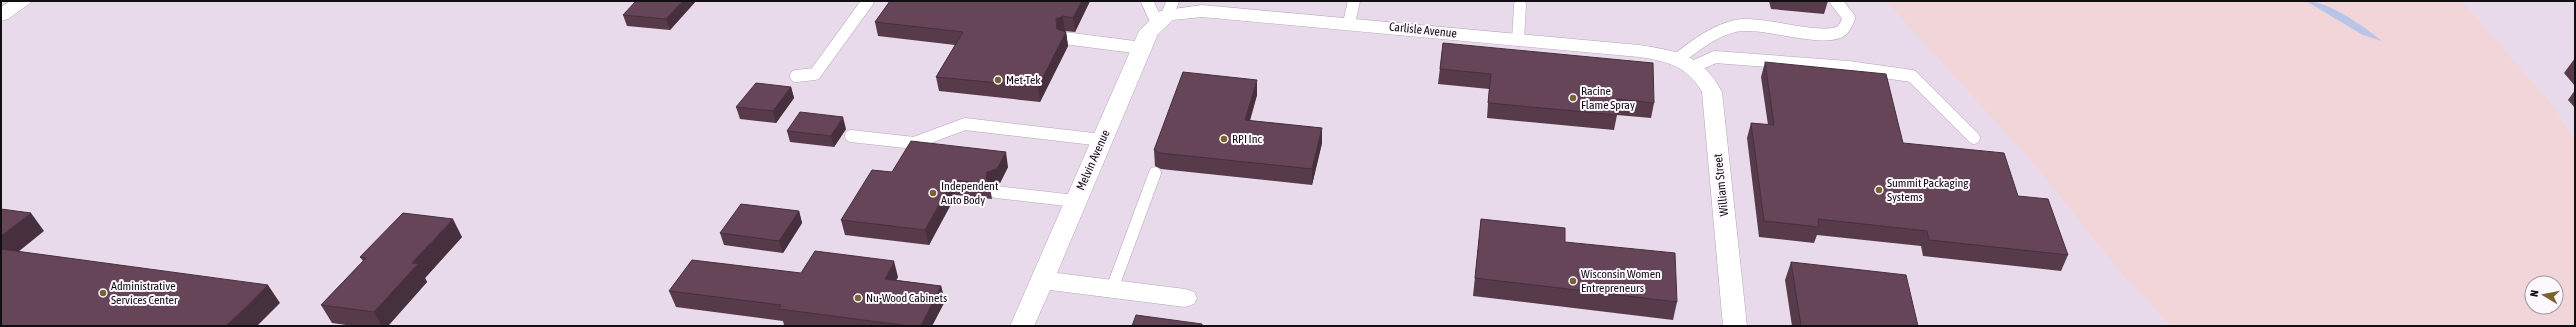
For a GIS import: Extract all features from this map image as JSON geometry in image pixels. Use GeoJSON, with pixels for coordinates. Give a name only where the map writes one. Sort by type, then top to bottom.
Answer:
{"type":"FeatureCollection","features":[{"type":"Feature","properties":{"kind":"street"},"geometry":{"type":"LineString","coordinates":[[1,15],[23,1]]}},
{"type":"Feature","properties":{"kind":"street","name":"Carlisle Avenue"},"geometry":{"type":"LineString","coordinates":[[1166,13],[1202,11],[1349,23],[1639,51],[1686,63]]}},
{"type":"Feature","properties":{"kind":"street","name":"Melvin Avenue"},"geometry":{"type":"LineString","coordinates":[[1022,326],[1149,32],[1166,13]]}},
{"type":"Feature","properties":{"kind":"street","name":"William Street"},"geometry":{"type":"LineString","coordinates":[[1686,63],[1705,77],[1712,92],[1735,326]]}},
{"type":"Feature","properties":{"kind":"street"},"geometry":{"type":"LineString","coordinates":[[1041,280],[1185,298]]}},
{"type":"Feature","properties":{"kind":"lane"},"geometry":{"type":"LineString","coordinates":[[796,76],[815,74],[868,1]]}},
{"type":"Feature","properties":{"kind":"lane"},"geometry":{"type":"LineString","coordinates":[[1147,1],[1166,13]]}},
{"type":"Feature","properties":{"kind":"lane"},"geometry":{"type":"LineString","coordinates":[[1349,23],[1354,1]]}},
{"type":"Feature","properties":{"kind":"lane"},"geometry":{"type":"LineString","coordinates":[[1686,63],[1709,36],[1743,25],[1821,33],[1839,32],[1849,18],[1836,1]]}},
{"type":"Feature","properties":{"kind":"lane"},"geometry":{"type":"LineString","coordinates":[[1518,40],[1520,5]]}},
{"type":"Feature","properties":{"kind":"lane"},"geometry":{"type":"LineString","coordinates":[[1064,38],[1142,48]]}},
{"type":"Feature","properties":{"kind":"lane"},"geometry":{"type":"LineString","coordinates":[[1686,63],[1715,57],[1848,67],[1912,76],[1974,138]]}},
{"type":"Feature","properties":{"kind":"lane"},"geometry":{"type":"LineString","coordinates":[[851,136],[914,143],[965,124],[1102,140]]}},
{"type":"Feature","properties":{"kind":"lane"},"geometry":{"type":"LineString","coordinates":[[1112,289],[1155,173]]}},
{"type":"Feature","properties":{"kind":"lane"},"geometry":{"type":"LineString","coordinates":[[996,192],[1075,201]]}},
{"type":"Feature","properties":{"kind":"shaded area"},"geometry":{"type":"Polygon","coordinates":[[[1,1],[2575,1],[2575,326],[1,326],[1,1]]]}},
{"type":"Feature","properties":{"kind":"shaded area"},"geometry":{"type":"Polygon","coordinates":[[[1886,1],[2462,1],[2553,106],[2575,141],[2575,326],[2171,326],[2122,274],[2034,164],[1886,1]]]}},
{"type":"Feature","properties":{"kind":"water"},"geometry":{"type":"Polygon","coordinates":[[[2306,1],[2325,5],[2335,10],[2356,22],[2382,41],[2363,35],[2306,1]]]}},
{"type":"Feature","properties":{"kind":"building"},"geometry":{"type":"Polygon","coordinates":[[[636,1],[683,1],[666,19],[623,15],[636,1]]]}},
{"type":"Feature","properties":{"kind":"building"},"geometry":{"type":"Polygon","coordinates":[[[890,1],[1082,1],[1073,18],[1063,16],[1056,19],[1057,29],[1066,32],[1038,87],[936,77],[963,32],[875,22],[890,1]]]}},
{"type":"Feature","properties":{"kind":"building","name":"Racine Flame Spray"},"geometry":{"type":"Polygon","coordinates":[[[1443,43],[1653,63],[1654,103],[1617,99],[1617,115],[1488,103],[1491,74],[1440,69],[1443,43]]]}},
{"type":"Feature","properties":{"kind":"building","name":"Summit Packaging Systems"},"geometry":{"type":"Polygon","coordinates":[[[1765,62],[1886,74],[1903,143],[2004,153],[2018,196],[2048,199],[2068,255],[1929,240],[1927,231],[1818,219],[1819,227],[1764,221],[1751,123],[1774,125],[1765,62]]]}},
{"type":"Feature","properties":{"kind":"building","name":"RPI Inc"},"geometry":{"type":"Polygon","coordinates":[[[1183,72],[1257,80],[1245,120],[1322,128],[1312,169],[1160,153],[1154,150],[1183,72]]]}},
{"type":"Feature","properties":{"kind":"building"},"geometry":{"type":"Polygon","coordinates":[[[756,83],[791,87],[773,111],[736,107],[756,83]]]}},
{"type":"Feature","properties":{"kind":"building"},"geometry":{"type":"Polygon","coordinates":[[[800,112],[843,117],[831,136],[787,131],[800,112]]]}},
{"type":"Feature","properties":{"kind":"building","name":"Independent Auto Body"},"geometry":{"type":"Polygon","coordinates":[[[911,141],[1006,152],[997,169],[987,172],[986,179],[989,184],[953,180],[925,230],[841,220],[872,170],[892,172],[911,141]]]}},
{"type":"Feature","properties":{"kind":"building"},"geometry":{"type":"Polygon","coordinates":[[[741,204],[799,211],[779,241],[720,233],[741,204]]]}},
{"type":"Feature","properties":{"kind":"building"},"geometry":{"type":"Polygon","coordinates":[[[1,209],[31,213],[1,236],[1,209]]]}},
{"type":"Feature","properties":{"kind":"building"},"geometry":{"type":"Polygon","coordinates":[[[403,213],[453,219],[412,263],[418,264],[374,312],[321,305],[366,258],[360,257],[403,213]]]}},
{"type":"Feature","properties":{"kind":"building","name":"Wisconsin Women Entrepreneurs"},"geometry":{"type":"Polygon","coordinates":[[[1481,219],[1565,228],[1565,242],[1675,253],[1677,302],[1475,278],[1481,219]]]}},
{"type":"Feature","properties":{"kind":"building","name":"Administrative Services Center"},"geometry":{"type":"Polygon","coordinates":[[[1,249],[268,285],[226,326],[1,326],[1,249]]]}},
{"type":"Feature","properties":{"kind":"building"},"geometry":{"type":"Polygon","coordinates":[[[815,251],[894,261],[885,279],[941,286],[921,326],[909,326],[779,309],[781,305],[669,291],[692,260],[801,273],[815,251]]]}},
{"type":"Feature","properties":{"kind":"building"},"geometry":{"type":"Polygon","coordinates":[[[1791,262],[1906,275],[1918,326],[1801,326],[1791,262]]]}},
{"type":"Feature","properties":{"kind":"building"},"geometry":{"type":"Polygon","coordinates":[[[1136,315],[1202,324],[1202,326],[1132,326],[1136,315]]]}},
{"type":"Feature","properties":{"kind":"place","name":"Met-Tek"},"geometry":{"type":"Point","coordinates":[998,80]}},
{"type":"Feature","properties":{"kind":"place","name":"Racine Flame Spray"},"geometry":{"type":"Point","coordinates":[1573,98]}},
{"type":"Feature","properties":{"kind":"place","name":"RPI Inc"},"geometry":{"type":"Point","coordinates":[1224,139]}},
{"type":"Feature","properties":{"kind":"place","name":"Summit Packaging Systems"},"geometry":{"type":"Point","coordinates":[1879,190]}},
{"type":"Feature","properties":{"kind":"place","name":"Independent Auto Body"},"geometry":{"type":"Point","coordinates":[933,193]}},
{"type":"Feature","properties":{"kind":"place","name":"Wisconsin Women Entrepreneurs"},"geometry":{"type":"Point","coordinates":[1573,281]}},
{"type":"Feature","properties":{"kind":"place","name":"Administrative Services Center"},"geometry":{"type":"Point","coordinates":[103,293]}},
{"type":"Feature","properties":{"kind":"place","name":"Nu-Wood Cabinets"},"geometry":{"type":"Point","coordinates":[858,298]}}]}
